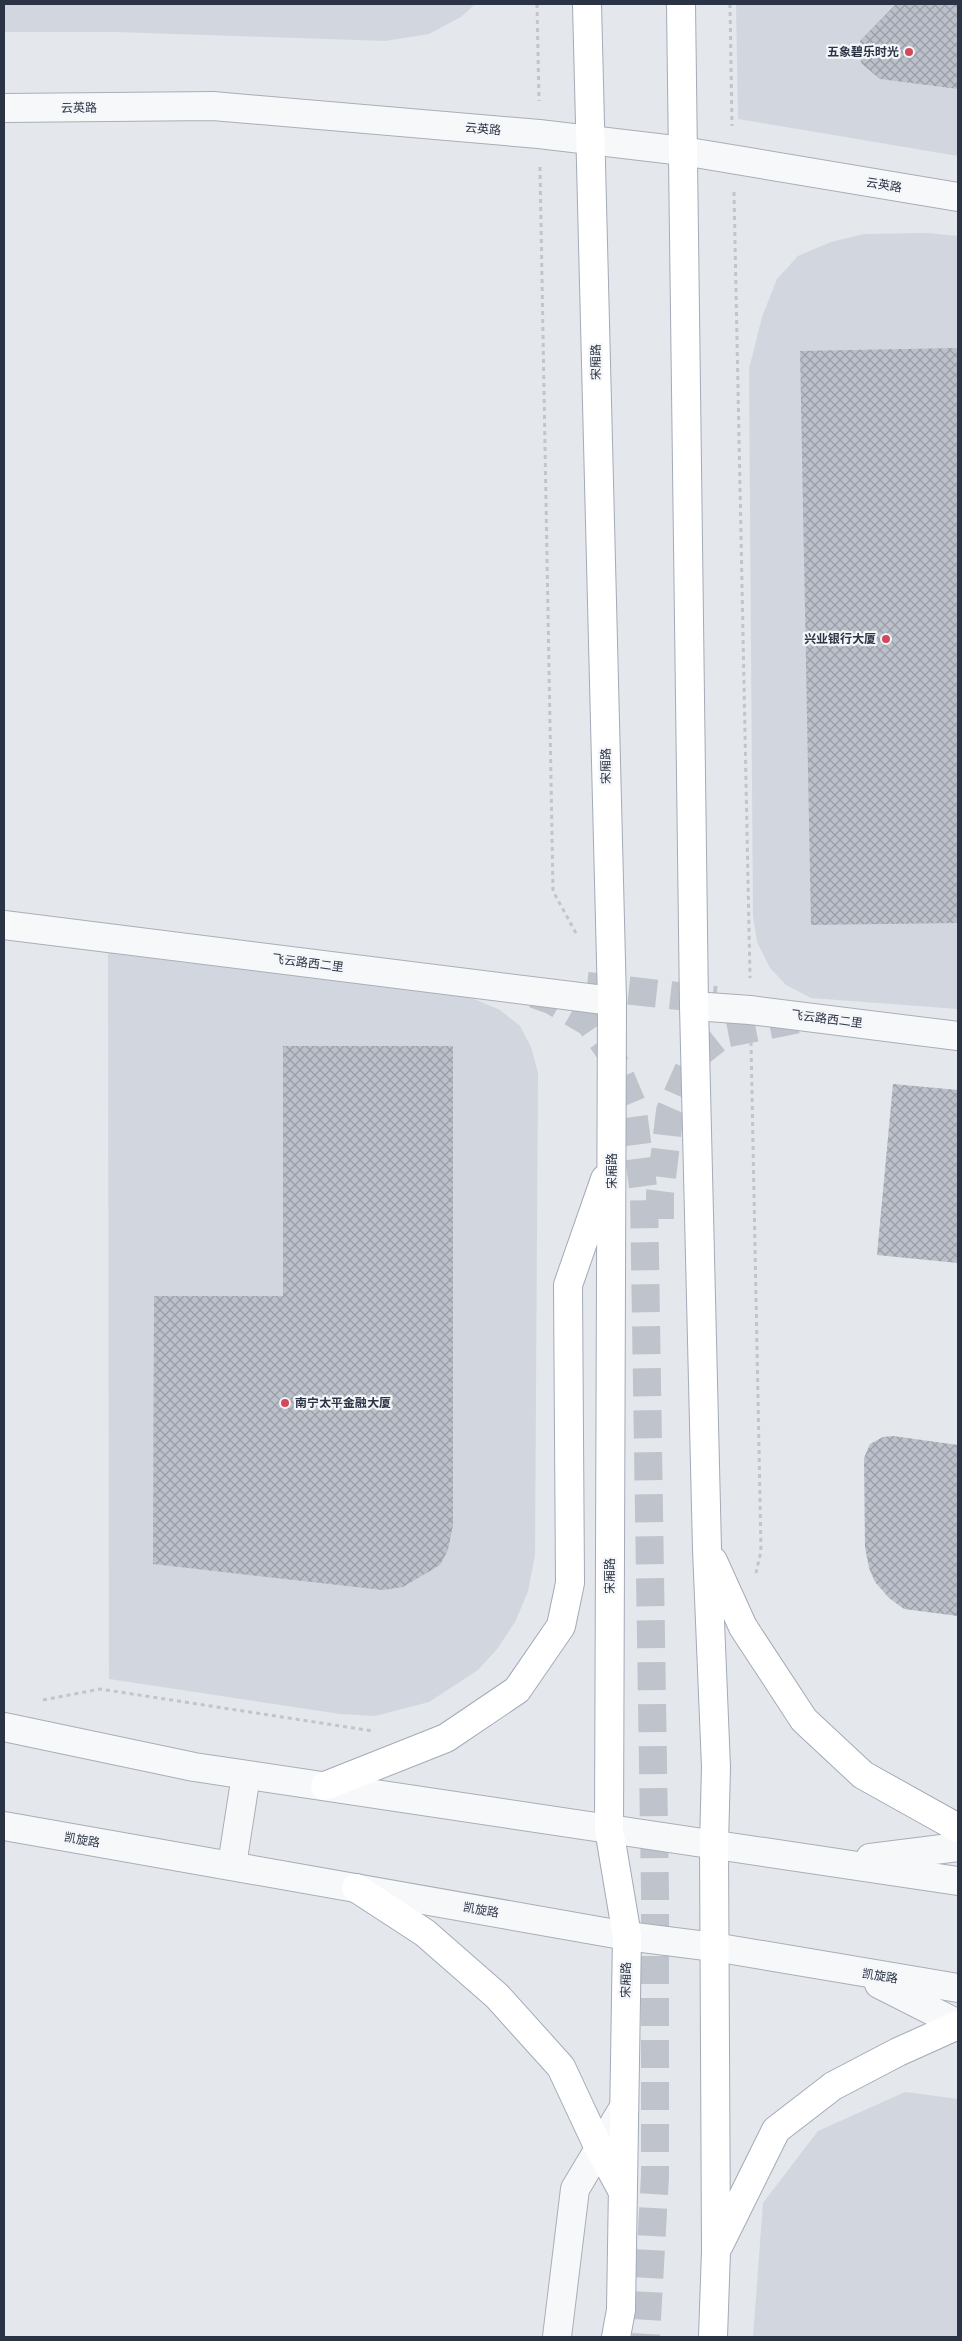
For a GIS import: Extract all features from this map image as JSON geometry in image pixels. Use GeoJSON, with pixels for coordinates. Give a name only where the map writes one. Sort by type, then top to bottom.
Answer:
{"type":"FeatureCollection","features":[{"type":"Feature","properties":{"kind":"main road","name":"宋厢路"},"geometry":{"type":"LineString","coordinates":[[587,4],[612,1001],[609,1829],[627,1936],[620,2310],[616,2337]]}},
{"type":"Feature","properties":{"kind":"main road"},"geometry":{"type":"LineString","coordinates":[[681,4],[694,1006],[707,1549],[716,1767],[714,1845],[716,2250],[713,2337]]}},
{"type":"Feature","properties":{"kind":"main road"},"geometry":{"type":"LineString","coordinates":[[325,1786],[446,1738],[517,1690],[561,1626],[570,1583],[568,1285],[612,1159]]}},
{"type":"Feature","properties":{"kind":"main road"},"geometry":{"type":"LineString","coordinates":[[707,1549],[743,1627],[804,1720],[862,1775],[958,1828]]}},
{"type":"Feature","properties":{"kind":"main road"},"geometry":{"type":"LineString","coordinates":[[356,1888],[424,1933],[497,1996],[561,2067],[599,2148],[623,2191]]}},
{"type":"Feature","properties":{"kind":"main road"},"geometry":{"type":"LineString","coordinates":[[716,2250],[776,2130],[833,2086],[898,2052],[958,2025]]}},
{"type":"Feature","properties":{"kind":"street","name":"云英路"},"geometry":{"type":"LineString","coordinates":[[4,108],[213,106],[539,134],[683,151],[958,197]]}},
{"type":"Feature","properties":{"kind":"street","name":"飞云路西二里"},"geometry":{"type":"LineString","coordinates":[[4,925],[612,1001]]}},
{"type":"Feature","properties":{"kind":"street","name":"飞云路西二里"},"geometry":{"type":"LineString","coordinates":[[694,1006],[750,1010],[958,1036]]}},
{"type":"Feature","properties":{"kind":"street"},"geometry":{"type":"LineString","coordinates":[[4,1727],[194,1767],[958,1881]]}},
{"type":"Feature","properties":{"kind":"street"},"geometry":{"type":"LineString","coordinates":[[232,1865],[246,1775]]}},
{"type":"Feature","properties":{"kind":"street","name":"凯旋路"},"geometry":{"type":"LineString","coordinates":[[4,1826],[627,1936],[714,1947],[958,1988]]}},
{"type":"Feature","properties":{"kind":"street"},"geometry":{"type":"LineString","coordinates":[[838,1862],[958,1847]]}},
{"type":"Feature","properties":{"kind":"street"},"geometry":{"type":"LineString","coordinates":[[855,1972],[958,2025]]}},
{"type":"Feature","properties":{"kind":"street"},"geometry":{"type":"LineString","coordinates":[[557,2337],[575,2189],[624,2107]]}},
{"type":"Feature","properties":{"kind":"path"},"geometry":{"type":"LineString","coordinates":[[537,4],[553,891],[580,942]]}},
{"type":"Feature","properties":{"kind":"path"},"geometry":{"type":"LineString","coordinates":[[730,4],[761,1551],[743,1627]]}},
{"type":"Feature","properties":{"kind":"path"},"geometry":{"type":"LineString","coordinates":[[42,1700],[100,1689],[380,1732]]}},
{"type":"Feature","properties":{"kind":"shaded area"},"geometry":{"type":"Polygon","coordinates":[[[4,4],[475,4],[461,17],[429,34],[385,41],[116,32],[4,32],[4,4]]]}},
{"type":"Feature","properties":{"kind":"shaded area"},"geometry":{"type":"Polygon","coordinates":[[[736,4],[958,4],[958,156],[738,119],[736,4]]]}},
{"type":"Feature","properties":{"kind":"shaded area","name":"兴业银行大厦"},"geometry":{"type":"Polygon","coordinates":[[[927,233],[958,236],[958,1009],[811,998],[786,985],[770,968],[757,942],[753,916],[749,369],[762,317],[777,279],[798,256],[831,242],[864,234],[927,233]]]}},
{"type":"Feature","properties":{"kind":"shaded area","name":"南宁太平金融大厦"},"geometry":{"type":"Polygon","coordinates":[[[108,953],[469,997],[500,1010],[520,1026],[531,1047],[538,1073],[535,1555],[528,1591],[516,1620],[498,1648],[478,1670],[429,1702],[375,1716],[340,1714],[109,1679],[108,953]]]}},
{"type":"Feature","properties":{"kind":"shaded area"},"geometry":{"type":"Polygon","coordinates":[[[905,2092],[958,2099],[958,2337],[753,2337],[763,2203],[818,2131],[905,2092]]]}},
{"type":"Feature","properties":{"kind":"building","name":"五象碧乐时光"},"geometry":{"type":"Polygon","coordinates":[[[896,4],[958,4],[958,89],[880,79],[861,63],[860,41],[896,4]]]}},
{"type":"Feature","properties":{"kind":"building"},"geometry":{"type":"Polygon","coordinates":[[[958,348],[958,923],[811,925],[800,351],[958,348]]]}},
{"type":"Feature","properties":{"kind":"building"},"geometry":{"type":"Polygon","coordinates":[[[283,1046],[453,1046],[453,1525],[448,1550],[440,1565],[403,1587],[383,1590],[153,1564],[154,1296],[283,1296],[283,1046]]]}},
{"type":"Feature","properties":{"kind":"building"},"geometry":{"type":"Polygon","coordinates":[[[893,1084],[958,1090],[958,1263],[877,1255],[893,1084]]]}},
{"type":"Feature","properties":{"kind":"building"},"geometry":{"type":"Polygon","coordinates":[[[893,1436],[958,1445],[958,1616],[904,1609],[889,1598],[875,1582],[869,1568],[865,1547],[864,1458],[870,1444],[883,1437],[893,1436]]]}},
{"type":"Feature","properties":{"kind":"tunnel"},"geometry":{"type":"LineString","coordinates":[[587,986],[716,1000]]}},
{"type":"Feature","properties":{"kind":"tunnel"},"geometry":{"type":"LineString","coordinates":[[534,994],[551,1000],[590,1023],[610,1052],[632,1104],[644,1194],[655,1892],[655,2176],[646,2337]]}},
{"type":"Feature","properties":{"kind":"tunnel"},"geometry":{"type":"LineString","coordinates":[[660,1219],[660,1194],[670,1111],[694,1057],[723,1034],[800,1019]]}},
{"type":"Feature","properties":{"kind":"place","name":"五象碧乐时光"},"geometry":{"type":"Point","coordinates":[909,52]}},
{"type":"Feature","properties":{"kind":"place","name":"兴业银行大厦"},"geometry":{"type":"Point","coordinates":[886,639]}},
{"type":"Feature","properties":{"kind":"place","name":"南宁太平金融大厦"},"geometry":{"type":"Point","coordinates":[285,1403]}}]}
